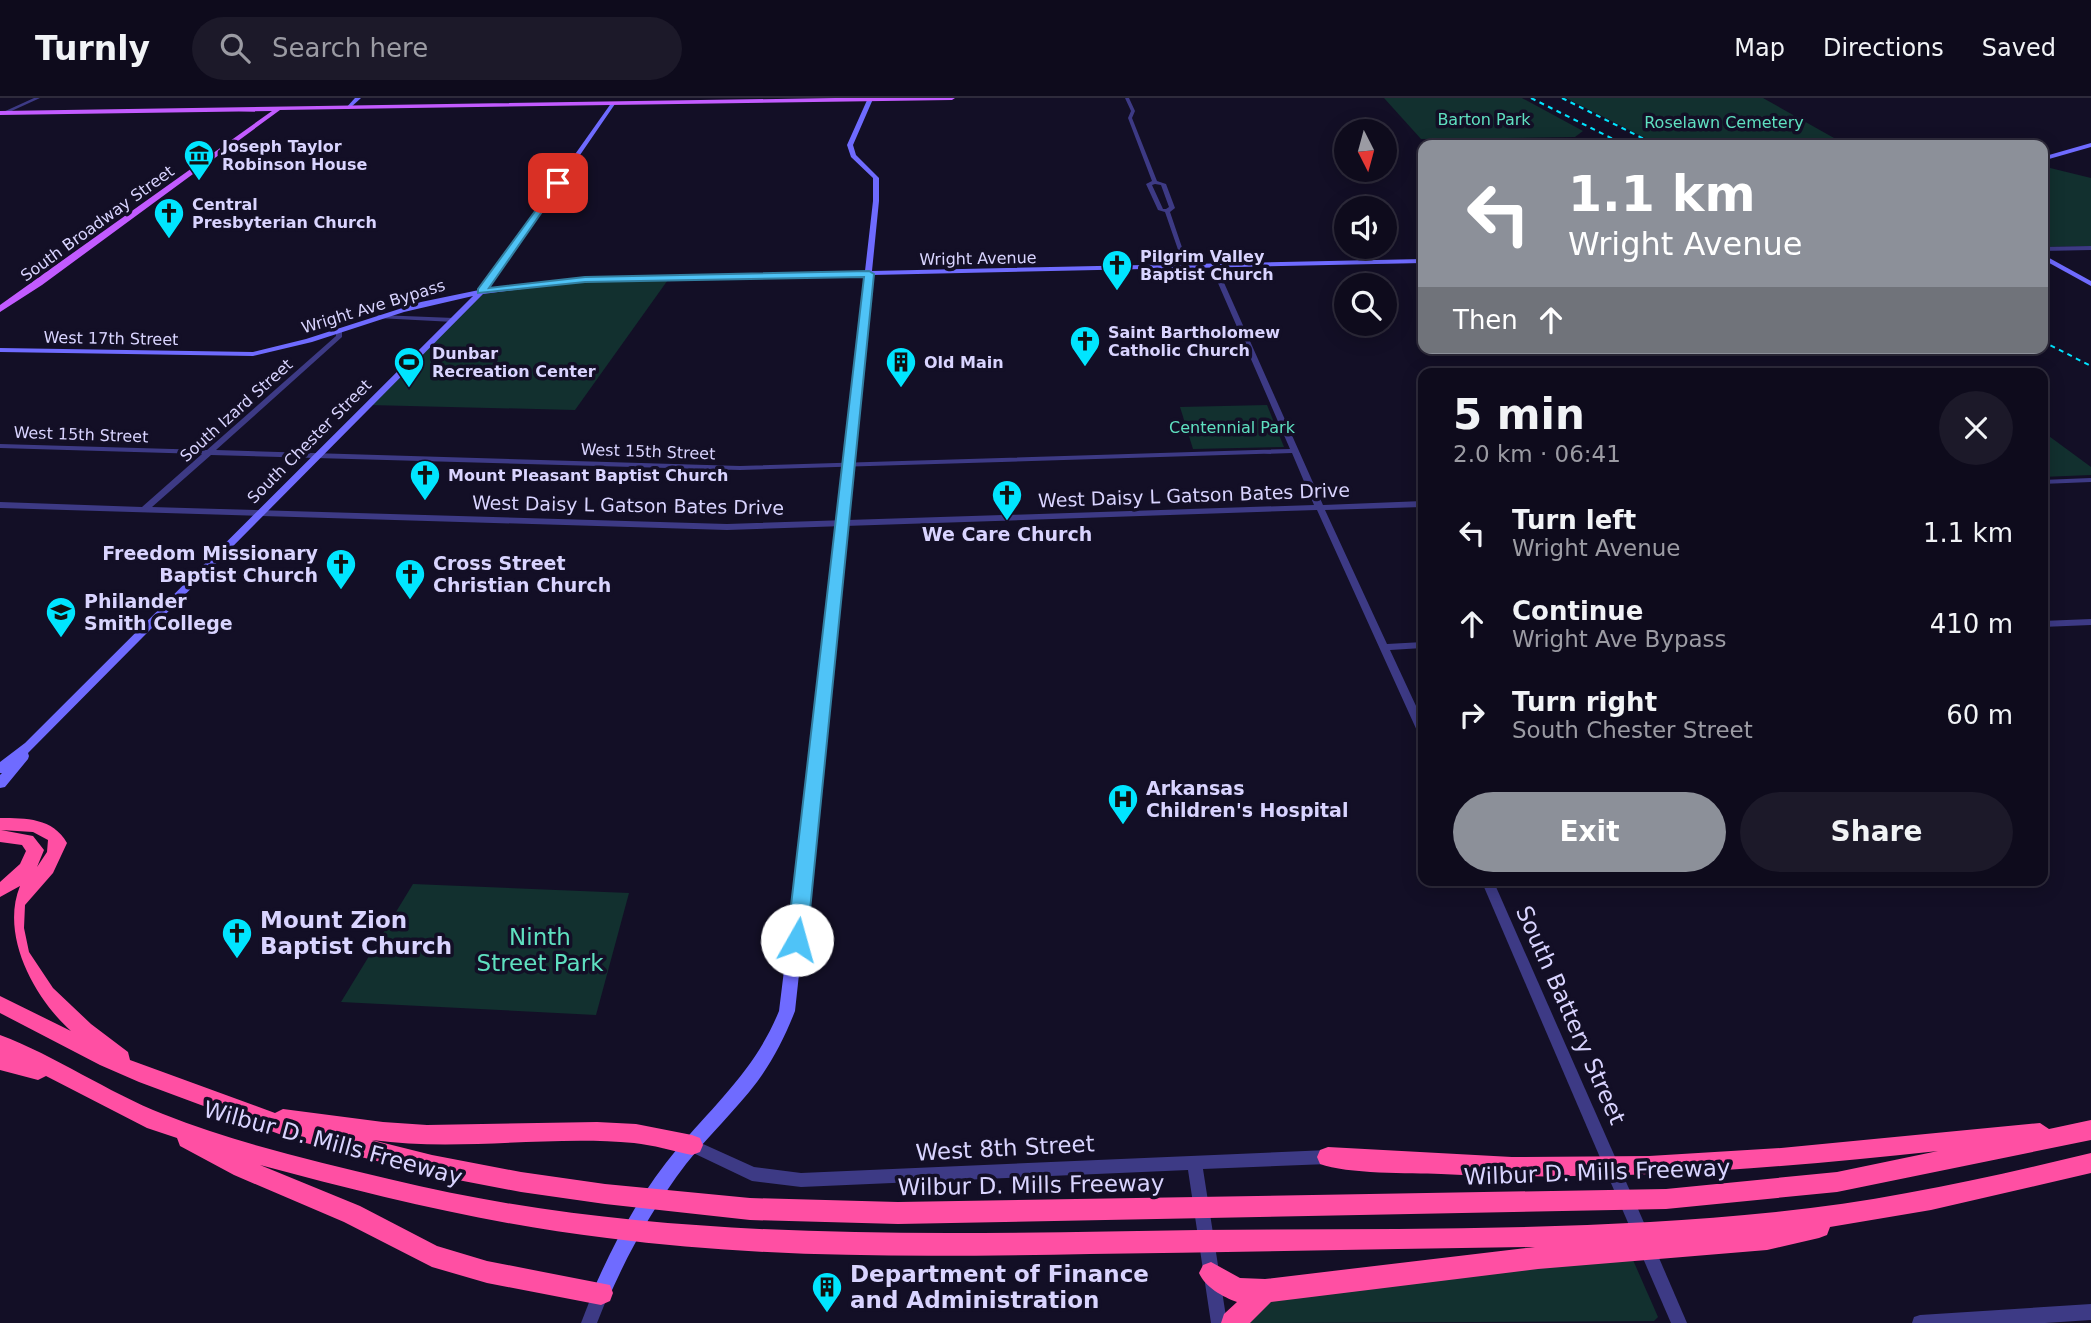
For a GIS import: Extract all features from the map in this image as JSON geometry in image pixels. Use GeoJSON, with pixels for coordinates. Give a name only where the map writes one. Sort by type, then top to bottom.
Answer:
{"type":"FeatureCollection","features":[{"type":"Feature","properties":{"kind":"highway"},"geometry":{"type":"LineString","coordinates":[[0,817],[26,826]]}},
{"type":"Feature","properties":{"kind":"highway"},"geometry":{"type":"LineString","coordinates":[[0,824],[47,830],[58,842],[52,860],[9,915],[3,940],[8,963],[20,982],[146,1076]]}},
{"type":"Feature","properties":{"kind":"highway"},"geometry":{"type":"LineString","coordinates":[[0,836],[27,840],[35,850],[33,859],[24,872],[0,890]]}},
{"type":"Feature","properties":{"kind":"highway","name":"Wilbur D. Mills Freeway"},"geometry":{"type":"LineString","coordinates":[[0,1004],[146,1076],[246,1114],[383,1154],[546,1186],[750,1209],[898,1213],[1666,1199],[1793,1188],[1850,1180],[2091,1130]]}},
{"type":"Feature","properties":{"kind":"highway","name":"Wilbur D. Mills Freeway"},"geometry":{"type":"LineString","coordinates":[[0,1043],[155,1121],[269,1158],[394,1191],[464,1206],[609,1228],[794,1244],[1011,1245],[1618,1235],[1754,1226],[1876,1210],[2091,1163]]}},
{"type":"Feature","properties":{"kind":"highway"},"geometry":{"type":"LineString","coordinates":[[0,1061],[67,1078]]}},
{"type":"Feature","properties":{"kind":"highway"},"geometry":{"type":"LineString","coordinates":[[246,1114],[383,1132],[459,1135],[597,1132],[636,1134],[692,1145]]}},
{"type":"Feature","properties":{"kind":"highway"},"geometry":{"type":"LineString","coordinates":[[155,1121],[242,1168],[352,1214],[432,1256],[487,1272],[601,1293]]}},
{"type":"Feature","properties":{"kind":"highway"},"geometry":{"type":"LineString","coordinates":[[1328,1157],[1422,1164],[1543,1168],[1680,1165],[1812,1155],[1981,1137],[2091,1130]]}},
{"type":"Feature","properties":{"kind":"highway"},"geometry":{"type":"LineString","coordinates":[[1211,1273],[1236,1290],[1265,1291],[1538,1258],[1767,1239],[1876,1210]]}},
{"type":"Feature","properties":{"kind":"highway"},"geometry":{"type":"LineString","coordinates":[[1233,1323],[1265,1291]]}},
{"type":"Feature","properties":{"kind":"main road"},"geometry":{"type":"LineString","coordinates":[[346,108],[358,98]]}},
{"type":"Feature","properties":{"kind":"main road"},"geometry":{"type":"LineString","coordinates":[[1,114],[952,98]]}},
{"type":"Feature","properties":{"kind":"main road"},"geometry":{"type":"LineString","coordinates":[[601,1293],[637,1219],[667,1175],[761,1066],[781,1031],[787,1011],[843,524],[876,180],[872,172],[853,156],[850,145],[871,99]]}},
{"type":"Feature","properties":{"kind":"main road","name":"South Chester Street"},"geometry":{"type":"LineString","coordinates":[[0,769],[29,746],[482,291],[612,104]]}},
{"type":"Feature","properties":{"kind":"main road","name":"South Broadway Street"},"geometry":{"type":"LineString","coordinates":[[0,309],[278,109]]}},
{"type":"Feature","properties":{"kind":"main road"},"geometry":{"type":"LineString","coordinates":[[2048,157],[2091,145]]}},
{"type":"Feature","properties":{"kind":"main road"},"geometry":{"type":"LineString","coordinates":[[2048,259],[2091,284]]}},
{"type":"Feature","properties":{"kind":"main road","name":"Wright Avenue"},"geometry":{"type":"LineString","coordinates":[[533,284],[601,279],[1418,261]]}},
{"type":"Feature","properties":{"kind":"main road","name":"Wright Ave Bypass"},"geometry":{"type":"LineString","coordinates":[[221,355],[271,351],[379,317],[482,291],[533,284]]}},
{"type":"Feature","properties":{"kind":"main road","name":"West 17th Street"},"geometry":{"type":"LineString","coordinates":[[0,350],[221,355]]}},
{"type":"Feature","properties":{"kind":"main road","name":"South Chester Street"},"geometry":{"type":"LineString","coordinates":[[0,784],[21,760],[29,746]]}},
{"type":"Feature","properties":{"kind":"street"},"geometry":{"type":"LineString","coordinates":[[1,114],[38,98]]}},
{"type":"Feature","properties":{"kind":"street"},"geometry":{"type":"LineString","coordinates":[[1127,98],[1133,111],[1130,120],[1155,182]]}},
{"type":"Feature","properties":{"kind":"street"},"geometry":{"type":"LineString","coordinates":[[1155,182],[1163,184],[1172,208],[1167,211],[1161,210],[1149,184],[1155,182]]}},
{"type":"Feature","properties":{"kind":"street"},"geometry":{"type":"LineString","coordinates":[[1167,211],[1187,267]]}},
{"type":"Feature","properties":{"kind":"street"},"geometry":{"type":"LineString","coordinates":[[2048,248],[2091,248]]}},
{"type":"Feature","properties":{"kind":"street"},"geometry":{"type":"LineString","coordinates":[[1214,267],[1418,722]]}},
{"type":"Feature","properties":{"kind":"street"},"geometry":{"type":"LineString","coordinates":[[379,317],[454,320]]}},
{"type":"Feature","properties":{"kind":"street","name":"South Izard Street"},"geometry":{"type":"LineString","coordinates":[[145,509],[340,336],[339,330]]}},
{"type":"Feature","properties":{"kind":"street","name":"West 15th Street"},"geometry":{"type":"LineString","coordinates":[[0,446],[740,468],[1295,451]]}},
{"type":"Feature","properties":{"kind":"street"},"geometry":{"type":"LineString","coordinates":[[2048,482],[2091,480]]}},
{"type":"Feature","properties":{"kind":"street","name":"West Daisy L Gatson Bates Drive"},"geometry":{"type":"LineString","coordinates":[[0,505],[714,527],[1418,504]]}},
{"type":"Feature","properties":{"kind":"street"},"geometry":{"type":"LineString","coordinates":[[2048,624],[2091,621]]}},
{"type":"Feature","properties":{"kind":"street"},"geometry":{"type":"LineString","coordinates":[[1384,647],[1418,645]]}},
{"type":"Feature","properties":{"kind":"street","name":"South Battery Street"},"geometry":{"type":"LineString","coordinates":[[1490,886],[1679,1323]]}},
{"type":"Feature","properties":{"kind":"street","name":"West 8th Street"},"geometry":{"type":"LineString","coordinates":[[692,1145],[752,1174],[787,1180],[1328,1157]]}},
{"type":"Feature","properties":{"kind":"street"},"geometry":{"type":"LineString","coordinates":[[1194,1162],[1219,1323]]}},
{"type":"Feature","properties":{"kind":"street"},"geometry":{"type":"LineString","coordinates":[[589,1323],[601,1293]]}},
{"type":"Feature","properties":{"kind":"street"},"geometry":{"type":"LineString","coordinates":[[1920,1323],[2091,1312]]}},
{"type":"Feature","properties":{"kind":"green space","name":"Barton Park"},"geometry":{"type":"Polygon","coordinates":[[[1384,98],[1522,98],[1583,131],[1575,137],[1421,139],[1384,98]]]}},
{"type":"Feature","properties":{"kind":"green space","name":"Roselawn Cemetery"},"geometry":{"type":"Polygon","coordinates":[[[1566,98],[1763,98],[1834,138],[1871,140],[1649,140],[1566,98]]]}},
{"type":"Feature","properties":{"kind":"green space"},"geometry":{"type":"Polygon","coordinates":[[[2048,167],[2091,178],[2091,246],[2048,247],[2048,167]]]}},
{"type":"Feature","properties":{"kind":"green space"},"geometry":{"type":"Polygon","coordinates":[[[670,277],[575,410],[369,405],[482,291],[581,280],[670,277]]]}},
{"type":"Feature","properties":{"kind":"green space","name":"Centennial Park"},"geometry":{"type":"Polygon","coordinates":[[[1267,405],[1284,447],[1193,449],[1180,407],[1267,405]]]}},
{"type":"Feature","properties":{"kind":"green space"},"geometry":{"type":"Polygon","coordinates":[[[2048,435],[2091,467],[2091,475],[2048,477],[2048,435]]]}},
{"type":"Feature","properties":{"kind":"green space","name":"Ninth Street Park"},"geometry":{"type":"Polygon","coordinates":[[[413,884],[629,893],[596,1015],[341,1002],[413,884]]]}},
{"type":"Feature","properties":{"kind":"green space"},"geometry":{"type":"Polygon","coordinates":[[[1633,1260],[1658,1317],[1654,1321],[1250,1323],[1262,1304],[1277,1299],[1482,1273],[1633,1260]]]}},
{"type":"Feature","properties":{"kind":"railway"},"geometry":{"type":"LineString","coordinates":[[1531,98],[1615,140]]}},
{"type":"Feature","properties":{"kind":"railway"},"geometry":{"type":"LineString","coordinates":[[1562,98],[1646,140]]}},
{"type":"Feature","properties":{"kind":"railway"},"geometry":{"type":"LineString","coordinates":[[2048,344],[2091,366]]}},
{"type":"Feature","properties":{"kind":"place","name":"Joseph Taylor Robinson House"},"geometry":{"type":"Point","coordinates":[199,182]}},
{"type":"Feature","properties":{"kind":"place","name":"Central Presbyterian Church"},"geometry":{"type":"Point","coordinates":[169,240]}},
{"type":"Feature","properties":{"kind":"place","name":"Pilgrim Valley Baptist Church"},"geometry":{"type":"Point","coordinates":[1117,292]}},
{"type":"Feature","properties":{"kind":"place","name":"Saint Bartholomew Catholic Church"},"geometry":{"type":"Point","coordinates":[1085,368]}},
{"type":"Feature","properties":{"kind":"place","name":"Dunbar Recreation Center"},"geometry":{"type":"Point","coordinates":[409,389]}},
{"type":"Feature","properties":{"kind":"place","name":"Old Main"},"geometry":{"type":"Point","coordinates":[901,389]}},
{"type":"Feature","properties":{"kind":"place","name":"Mount Pleasant Baptist Church"},"geometry":{"type":"Point","coordinates":[425,502]}},
{"type":"Feature","properties":{"kind":"place","name":"We Care Church"},"geometry":{"type":"Point","coordinates":[1007,522]}},
{"type":"Feature","properties":{"kind":"place","name":"Freedom Missionary Baptist Church"},"geometry":{"type":"Point","coordinates":[341,591]}},
{"type":"Feature","properties":{"kind":"place","name":"Cross Street Christian Church"},"geometry":{"type":"Point","coordinates":[410,601]}},
{"type":"Feature","properties":{"kind":"place","name":"Philander Smith College"},"geometry":{"type":"Point","coordinates":[61,639]}},
{"type":"Feature","properties":{"kind":"place","name":"Arkansas Children's Hospital"},"geometry":{"type":"Point","coordinates":[1123,826]}},
{"type":"Feature","properties":{"kind":"place","name":"Mount Zion Baptist Church"},"geometry":{"type":"Point","coordinates":[237,960]}},
{"type":"Feature","properties":{"kind":"place","name":"Department of Finance and Administration"},"geometry":{"type":"Point","coordinates":[827,1314]}},
{"type":"Feature","properties":{"kind":"route"},"geometry":{"type":"LineString","coordinates":[[558,183],[482,291],[585,279],[869,274],[797,940]]}}]}
